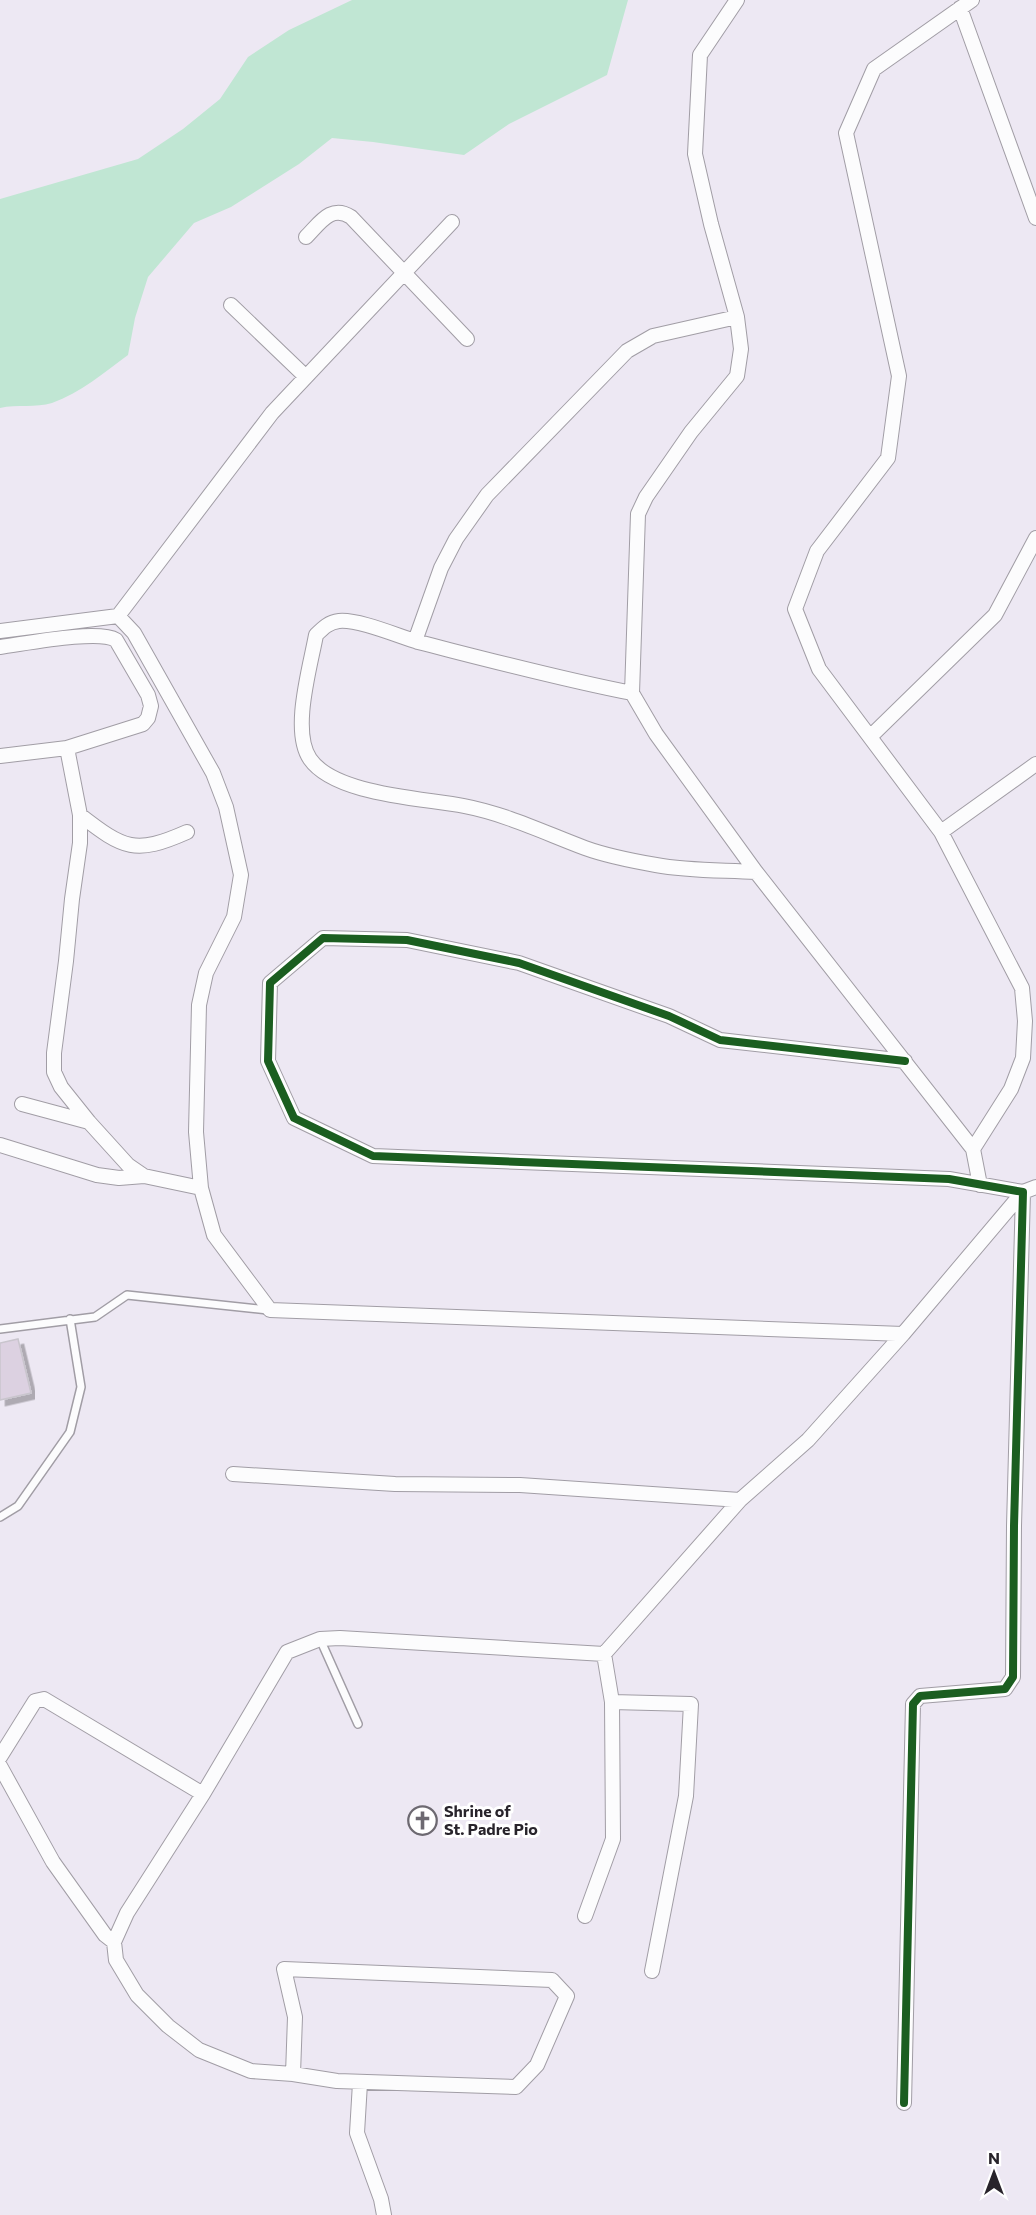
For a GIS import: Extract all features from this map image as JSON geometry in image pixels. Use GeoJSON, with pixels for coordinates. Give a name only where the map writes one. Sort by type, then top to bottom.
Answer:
{"type":"FeatureCollection","features":[{"type":"Feature","properties":{"kind":"street"},"geometry":{"type":"LineString","coordinates":[[737,0],[700,55],[694,154],[737,316],[741,348],[737,376],[691,432],[646,497],[638,514],[632,693],[656,734],[756,872],[974,1149],[980,1185]]}},
{"type":"Feature","properties":{"kind":"street"},"geometry":{"type":"LineString","coordinates":[[972,0],[874,69],[846,133],[899,376],[888,458],[817,551],[795,609],[819,669],[942,832],[1022,988],[1023,1058],[1011,1089],[974,1149]]}},
{"type":"Feature","properties":{"kind":"street"},"geometry":{"type":"LineString","coordinates":[[960,8],[1036,218]]}},
{"type":"Feature","properties":{"kind":"street"},"geometry":{"type":"LineString","coordinates":[[306,237],[331,213],[344,212],[468,339]]}},
{"type":"Feature","properties":{"kind":"street"},"geometry":{"type":"LineString","coordinates":[[0,631],[117,616],[272,413],[452,222]]}},
{"type":"Feature","properties":{"kind":"street"},"geometry":{"type":"LineString","coordinates":[[231,305],[306,377]]}},
{"type":"Feature","properties":{"kind":"street"},"geometry":{"type":"LineString","coordinates":[[415,641],[441,568],[472,514],[487,495],[627,351],[653,336],[737,316]]}},
{"type":"Feature","properties":{"kind":"street"},"geometry":{"type":"LineString","coordinates":[[870,737],[995,615],[1036,538]]}},
{"type":"Feature","properties":{"kind":"street"},"geometry":{"type":"LineString","coordinates":[[117,616],[134,633],[213,773],[226,807],[241,875],[234,917],[207,972],[200,1005],[196,1132],[201,1188],[214,1235],[270,1310],[903,1334]]}},
{"type":"Feature","properties":{"kind":"street"},"geometry":{"type":"LineString","coordinates":[[632,693],[574,681],[415,641],[350,621],[338,621],[327,624],[316,635],[300,724],[303,746],[311,760],[327,775],[360,788],[466,806],[512,818],[588,849],[657,865],[756,872]]}},
{"type":"Feature","properties":{"kind":"street"},"geometry":{"type":"LineString","coordinates":[[0,647],[93,635],[110,636],[116,640],[148,695],[151,706],[143,724],[67,748],[0,756]]}},
{"type":"Feature","properties":{"kind":"street"},"geometry":{"type":"LineString","coordinates":[[67,748],[80,815],[80,843],[54,1053],[54,1072],[61,1086],[89,1122],[128,1165],[144,1176]]}},
{"type":"Feature","properties":{"kind":"street"},"geometry":{"type":"LineString","coordinates":[[942,832],[1036,764]]}},
{"type":"Feature","properties":{"kind":"street"},"geometry":{"type":"LineString","coordinates":[[80,815],[111,838],[126,844],[141,846],[162,843],[187,832]]}},
{"type":"Feature","properties":{"kind":"street"},"geometry":{"type":"LineString","coordinates":[[905,1061],[720,1040],[669,1016],[519,963],[407,940],[323,938],[270,983],[268,1061],[294,1118],[373,1156],[949,1179],[980,1185],[1030,1189]]}},
{"type":"Feature","properties":{"kind":"street"},"geometry":{"type":"LineString","coordinates":[[22,1104],[89,1122]]}},
{"type":"Feature","properties":{"kind":"street"},"geometry":{"type":"LineString","coordinates":[[0,1145],[97,1175],[119,1178],[144,1176],[201,1188]]}},
{"type":"Feature","properties":{"kind":"street"},"geometry":{"type":"LineString","coordinates":[[604,1653],[740,1500],[808,1440],[1030,1189]]}},
{"type":"Feature","properties":{"kind":"street"},"geometry":{"type":"LineString","coordinates":[[904,2103],[913,1704],[920,1696],[1005,1689],[1013,1677],[1014,1526],[1030,1189]]}},
{"type":"Feature","properties":{"kind":"street"},"geometry":{"type":"LineString","coordinates":[[233,1474],[395,1484],[520,1485],[740,1500]]}},
{"type":"Feature","properties":{"kind":"street"},"geometry":{"type":"LineString","coordinates":[[294,2074],[295,2017],[284,1969],[552,1980],[567,1996],[537,2065],[516,2087],[360,2083],[251,2071],[199,2050],[168,2026],[137,1995],[116,1960],[114,1942],[127,1913],[287,1652],[320,1640],[340,1638],[604,1653]]}},
{"type":"Feature","properties":{"kind":"street"},"geometry":{"type":"LineString","coordinates":[[585,1916],[613,1839],[612,1702],[604,1653]]}},
{"type":"Feature","properties":{"kind":"street"},"geometry":{"type":"LineString","coordinates":[[0,1757],[35,1701],[44,1699],[202,1794]]}},
{"type":"Feature","properties":{"kind":"street"},"geometry":{"type":"LineString","coordinates":[[612,1702],[692,1704],[686,1796],[652,1971]]}},
{"type":"Feature","properties":{"kind":"street"},"geometry":{"type":"LineString","coordinates":[[0,1766],[53,1862],[105,1935],[114,1942]]}},
{"type":"Feature","properties":{"kind":"street"},"geometry":{"type":"LineString","coordinates":[[360,2083],[357,2133],[381,2199],[384,2215]]}},
{"type":"Feature","properties":{"kind":"lane"},"geometry":{"type":"LineString","coordinates":[[0,1329],[95,1317],[127,1295],[270,1310]]}},
{"type":"Feature","properties":{"kind":"lane"},"geometry":{"type":"LineString","coordinates":[[0,1517],[18,1506],[70,1432],[81,1387],[70,1319]]}},
{"type":"Feature","properties":{"kind":"lane"},"geometry":{"type":"LineString","coordinates":[[320,1640],[358,1724]]}},
{"type":"Feature","properties":{"kind":"green space"},"geometry":{"type":"Polygon","coordinates":[[[352,0],[628,0],[607,75],[509,124],[464,155],[332,138],[299,164],[231,207],[194,223],[148,277],[135,318],[128,355],[92,382],[62,399],[33,406],[0,408],[0,199],[138,159],[183,129],[220,99],[248,57],[289,30],[352,0]]]}},
{"type":"Feature","properties":{"kind":"building"},"geometry":{"type":"Polygon","coordinates":[[[18,1339],[31,1393],[0,1400],[0,1343],[18,1339]]]}},
{"type":"Feature","properties":{"kind":"cycle path"},"geometry":{"type":"LineString","coordinates":[[904,2103],[913,1704],[920,1696],[1005,1689],[1013,1677],[1014,1526],[1023,1192],[949,1179],[373,1156],[294,1118],[268,1061],[270,983],[323,938],[407,940],[519,963],[669,1016],[720,1040],[905,1061]]}},
{"type":"Feature","properties":{"kind":"place","name":"Shrine of St. Padre Pio"},"geometry":{"type":"Point","coordinates":[423,1820]}}]}
